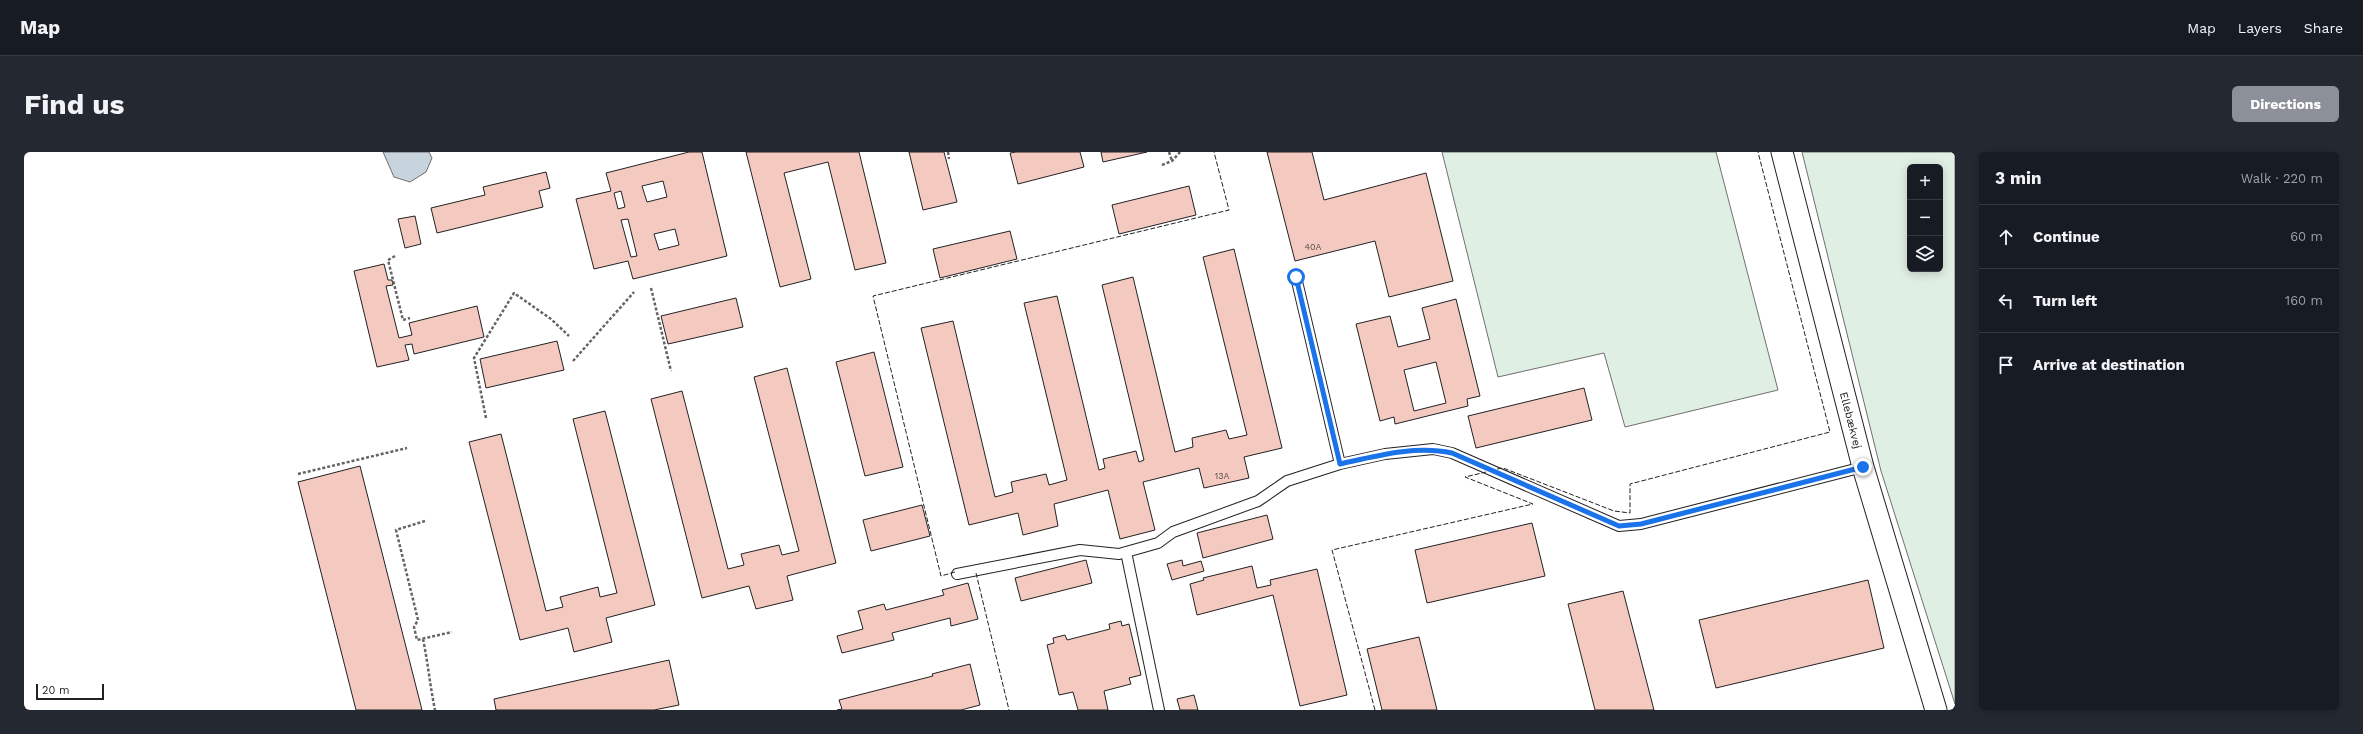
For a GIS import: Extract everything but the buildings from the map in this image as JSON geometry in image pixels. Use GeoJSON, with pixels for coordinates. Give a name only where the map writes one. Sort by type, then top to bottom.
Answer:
{"type":"FeatureCollection","features":[{"type":"Feature","properties":{"kind":"street","name":"Ellebækvej"},"geometry":{"type":"LineString","coordinates":[[1782,152],[1863,467],[1936,710]]}},
{"type":"Feature","properties":{"kind":"lane"},"geometry":{"type":"LineString","coordinates":[[1296,277],[1340,464]]}},
{"type":"Feature","properties":{"kind":"lane"},"geometry":{"type":"LineString","coordinates":[[957,574],[1080,550],[1119,554],[1158,543],[1173,532],[1258,501],[1287,481],[1340,464],[1385,454],[1433,449],[1452,453],[1619,526],[1641,524],[1863,467]]}},
{"type":"Feature","properties":{"kind":"lane"},"geometry":{"type":"LineString","coordinates":[[1126,552],[1159,710]]}},
{"type":"Feature","properties":{"kind":"path"},"geometry":{"type":"LineString","coordinates":[[948,152],[949,159]]}},
{"type":"Feature","properties":{"kind":"path"},"geometry":{"type":"LineString","coordinates":[[1169,152],[1172,161]]}},
{"type":"Feature","properties":{"kind":"path"},"geometry":{"type":"LineString","coordinates":[[1162,165],[1172,161],[1180,152]]}},
{"type":"Feature","properties":{"kind":"path"},"geometry":{"type":"LineString","coordinates":[[395,256],[388,260],[403,320],[410,318]]}},
{"type":"Feature","properties":{"kind":"path"},"geometry":{"type":"LineString","coordinates":[[651,288],[671,371]]}},
{"type":"Feature","properties":{"kind":"path"},"geometry":{"type":"LineString","coordinates":[[574,361],[634,292]]}},
{"type":"Feature","properties":{"kind":"path"},"geometry":{"type":"LineString","coordinates":[[486,418],[474,358],[514,293],[551,318],[569,336]]}},
{"type":"Feature","properties":{"kind":"path"},"geometry":{"type":"LineString","coordinates":[[298,474],[407,448]]}},
{"type":"Feature","properties":{"kind":"path"},"geometry":{"type":"LineString","coordinates":[[425,521],[396,530],[418,620],[414,627],[417,640],[452,632]]}},
{"type":"Feature","properties":{"kind":"path"},"geometry":{"type":"LineString","coordinates":[[423,639],[435,710]]}},
{"type":"Feature","properties":{"kind":"green space"},"geometry":{"type":"Polygon","coordinates":[[[1442,152],[1716,152],[1778,390],[1625,427],[1604,353],[1498,377],[1442,152]]]}},
{"type":"Feature","properties":{"kind":"green space"},"geometry":{"type":"Polygon","coordinates":[[[1802,152],[1955,152],[1955,704],[1881,471],[1802,152]]]}},
{"type":"Feature","properties":{"kind":"shaded area"},"geometry":{"type":"Polygon","coordinates":[[[383,152],[429,152],[432,158],[426,172],[410,182],[394,177],[383,152]]]}},
{"type":"Feature","properties":{"kind":"fence"},"geometry":{"type":"LineString","coordinates":[[955,572],[941,576],[873,296],[1229,210],[1214,152]]}},
{"type":"Feature","properties":{"kind":"fence"},"geometry":{"type":"LineString","coordinates":[[1497,469],[1503,468],[1614,511],[1630,513],[1630,484],[1830,432],[1758,152]]}},
{"type":"Feature","properties":{"kind":"fence"},"geometry":{"type":"LineString","coordinates":[[1375,710],[1332,550],[1533,504],[1465,477],[1486,472]]}},
{"type":"Feature","properties":{"kind":"fence"},"geometry":{"type":"LineString","coordinates":[[976,573],[1009,710]]}},
{"type":"Feature","properties":{"kind":"route"},"geometry":{"type":"LineString","coordinates":[[1296,277],[1340,464],[1385,454],[1433,449],[1452,453],[1619,526],[1641,524],[1863,467]]}}]}
